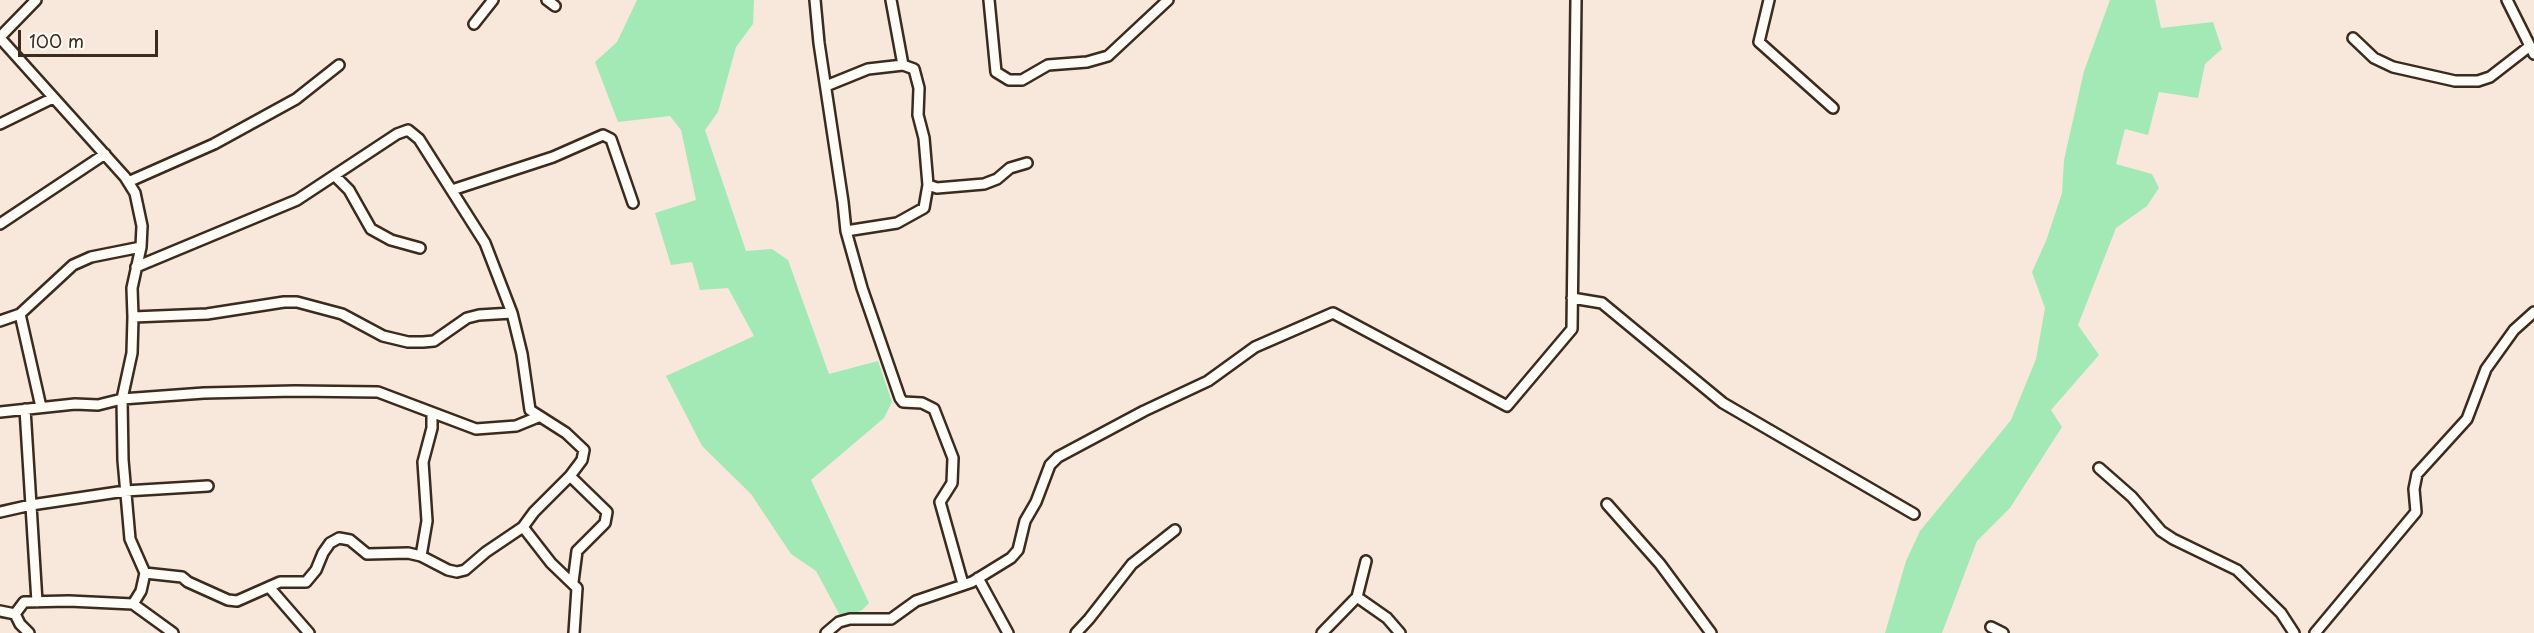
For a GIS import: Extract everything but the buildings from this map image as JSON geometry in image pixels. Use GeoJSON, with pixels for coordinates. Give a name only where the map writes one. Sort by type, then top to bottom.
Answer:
{"type":"FeatureCollection","features":[{"type":"Feature","properties":{"kind":"street"},"geometry":{"type":"LineString","coordinates":[[36,0],[0,37],[105,154],[128,182],[139,206],[142,226],[141,247],[132,288],[132,353],[122,399],[125,491],[130,539],[145,573],[141,591],[133,604]]}},
{"type":"Feature","properties":{"kind":"street"},"geometry":{"type":"LineString","coordinates":[[474,24],[493,0]]}},
{"type":"Feature","properties":{"kind":"street"},"geometry":{"type":"LineString","coordinates":[[815,0],[846,231],[862,288],[900,398],[903,402],[922,403],[934,409],[953,458],[952,483],[940,502],[963,584]]}},
{"type":"Feature","properties":{"kind":"street"},"geometry":{"type":"LineString","coordinates":[[891,0],[903,65]]}},
{"type":"Feature","properties":{"kind":"street"},"geometry":{"type":"LineString","coordinates":[[989,0],[996,72],[1009,80],[1022,80],[1048,65],[1087,62],[1108,56],[1168,0]]}},
{"type":"Feature","properties":{"kind":"street"},"geometry":{"type":"LineString","coordinates":[[826,633],[839,622],[850,619],[891,619],[916,601],[978,578],[1011,558],[1018,550],[1025,521],[1036,502],[1050,465],[1058,457],[1144,411],[1208,381],[1255,347],[1333,313],[1507,406],[1572,329],[1576,0]]}},
{"type":"Feature","properties":{"kind":"street"},"geometry":{"type":"LineString","coordinates":[[1769,0],[1759,42],[1833,108]]}},
{"type":"Feature","properties":{"kind":"street"},"geometry":{"type":"LineString","coordinates":[[2353,38],[2374,58],[2393,67],[2456,81],[2478,81],[2532,50],[2507,0]]}},
{"type":"Feature","properties":{"kind":"street"},"geometry":{"type":"LineString","coordinates":[[128,182],[214,144],[296,99],[339,65]]}},
{"type":"Feature","properties":{"kind":"street"},"geometry":{"type":"LineString","coordinates":[[826,86],[861,71],[903,65],[914,69],[918,79],[918,115],[924,138],[928,185],[924,208],[897,223],[846,231]]}},
{"type":"Feature","properties":{"kind":"street"},"geometry":{"type":"LineString","coordinates":[[0,124],[53,98]]}},
{"type":"Feature","properties":{"kind":"street"},"geometry":{"type":"LineString","coordinates":[[136,267],[280,208],[335,176],[397,134],[412,131],[484,243],[512,313],[522,354],[530,410],[538,417],[566,432],[584,450],[582,460],[570,476],[534,512],[523,527],[486,552],[465,570],[448,570],[421,556],[408,553],[367,554],[350,540],[339,538],[330,543],[322,552],[311,578],[300,583],[280,582],[246,598],[228,600],[182,577],[145,573]]}},
{"type":"Feature","properties":{"kind":"street"},"geometry":{"type":"LineString","coordinates":[[452,190],[553,157],[603,135],[611,139],[633,203]]}},
{"type":"Feature","properties":{"kind":"street"},"geometry":{"type":"LineString","coordinates":[[0,224],[105,154]]}},
{"type":"Feature","properties":{"kind":"street"},"geometry":{"type":"LineString","coordinates":[[928,185],[938,188],[984,184],[998,179],[1010,168],[1027,163]]}},
{"type":"Feature","properties":{"kind":"street"},"geometry":{"type":"LineString","coordinates":[[335,176],[350,190],[371,229],[391,240],[420,248]]}},
{"type":"Feature","properties":{"kind":"street"},"geometry":{"type":"LineString","coordinates":[[0,321],[21,314],[73,265],[91,258],[141,247]]}},
{"type":"Feature","properties":{"kind":"street"},"geometry":{"type":"LineString","coordinates":[[1572,298],[1602,303],[1723,404],[1914,514]]}},
{"type":"Feature","properties":{"kind":"street"},"geometry":{"type":"LineString","coordinates":[[133,317],[207,314],[297,302],[342,314],[383,336],[408,342],[423,342],[434,340],[467,318],[492,312],[512,313]]}},
{"type":"Feature","properties":{"kind":"street"},"geometry":{"type":"LineString","coordinates":[[2315,633],[2416,512],[2414,489],[2417,474],[2467,419],[2486,369],[2514,330],[2534,312]]}},
{"type":"Feature","properties":{"kind":"street"},"geometry":{"type":"LineString","coordinates":[[21,314],[41,407]]}},
{"type":"Feature","properties":{"kind":"street"},"geometry":{"type":"LineString","coordinates":[[0,412],[41,407],[98,405],[122,399],[224,392],[378,392],[476,429],[516,426],[538,417]]}},
{"type":"Feature","properties":{"kind":"street"},"geometry":{"type":"LineString","coordinates":[[25,409],[37,602]]}},
{"type":"Feature","properties":{"kind":"street"},"geometry":{"type":"LineString","coordinates":[[421,556],[427,521],[423,462],[432,428],[432,414]]}},
{"type":"Feature","properties":{"kind":"street"},"geometry":{"type":"LineString","coordinates":[[2099,468],[2132,497],[2161,531],[2237,570],[2281,614],[2294,633]]}},
{"type":"Feature","properties":{"kind":"street"},"geometry":{"type":"LineString","coordinates":[[570,476],[607,512],[605,524],[578,551],[573,582]]}},
{"type":"Feature","properties":{"kind":"street"},"geometry":{"type":"LineString","coordinates":[[0,512],[125,491],[208,486]]}},
{"type":"Feature","properties":{"kind":"street"},"geometry":{"type":"LineString","coordinates":[[1606,504],[1653,556],[1711,633]]}},
{"type":"Feature","properties":{"kind":"street"},"geometry":{"type":"LineString","coordinates":[[523,527],[551,564],[573,582],[578,593],[574,633]]}},
{"type":"Feature","properties":{"kind":"street"},"geometry":{"type":"LineString","coordinates":[[1076,633],[1132,564],[1175,530]]}},
{"type":"Feature","properties":{"kind":"street"},"geometry":{"type":"LineString","coordinates":[[1322,633],[1357,597],[1366,561]]}},
{"type":"Feature","properties":{"kind":"street"},"geometry":{"type":"LineString","coordinates":[[978,578],[1008,633]]}},
{"type":"Feature","properties":{"kind":"street"},"geometry":{"type":"LineString","coordinates":[[269,587],[309,633]]}},
{"type":"Feature","properties":{"kind":"street"},"geometry":{"type":"LineString","coordinates":[[1357,597],[1387,618],[1400,633]]}},
{"type":"Feature","properties":{"kind":"street"},"geometry":{"type":"LineString","coordinates":[[15,614],[24,602],[133,604],[173,633]]}},
{"type":"Feature","properties":{"kind":"street"},"geometry":{"type":"LineString","coordinates":[[0,611],[15,614]]}},
{"type":"Feature","properties":{"kind":"street"},"geometry":{"type":"LineString","coordinates":[[15,614],[20,624],[29,633]]}},
{"type":"Feature","properties":{"kind":"street"},"geometry":{"type":"LineString","coordinates":[[1991,627],[2003,633]]}},
{"type":"Feature","properties":{"kind":"green space"},"geometry":{"type":"Polygon","coordinates":[[[637,0],[754,0],[753,24],[736,47],[718,112],[705,130],[746,251],[772,249],[788,260],[829,374],[878,361],[892,402],[884,418],[811,480],[869,603],[862,610],[842,619],[816,571],[791,554],[751,494],[702,446],[666,376],[754,336],[728,288],[700,290],[692,262],[671,265],[655,213],[696,200],[681,130],[670,116],[618,122],[595,62],[617,42],[637,0]]]}},
{"type":"Feature","properties":{"kind":"green space"},"geometry":{"type":"Polygon","coordinates":[[[2110,0],[2155,0],[2161,28],[2213,22],[2222,49],[2205,64],[2198,98],[2159,92],[2148,135],[2125,129],[2116,164],[2152,174],[2159,188],[2147,206],[2116,228],[2078,325],[2099,355],[2051,410],[2062,427],[2010,508],[1977,541],[1942,633],[1885,633],[1906,561],[1920,531],[2011,420],[2036,359],[2045,308],[2032,272],[2046,241],[2062,193],[2064,160],[2084,71],[2110,0]]]}}]}
